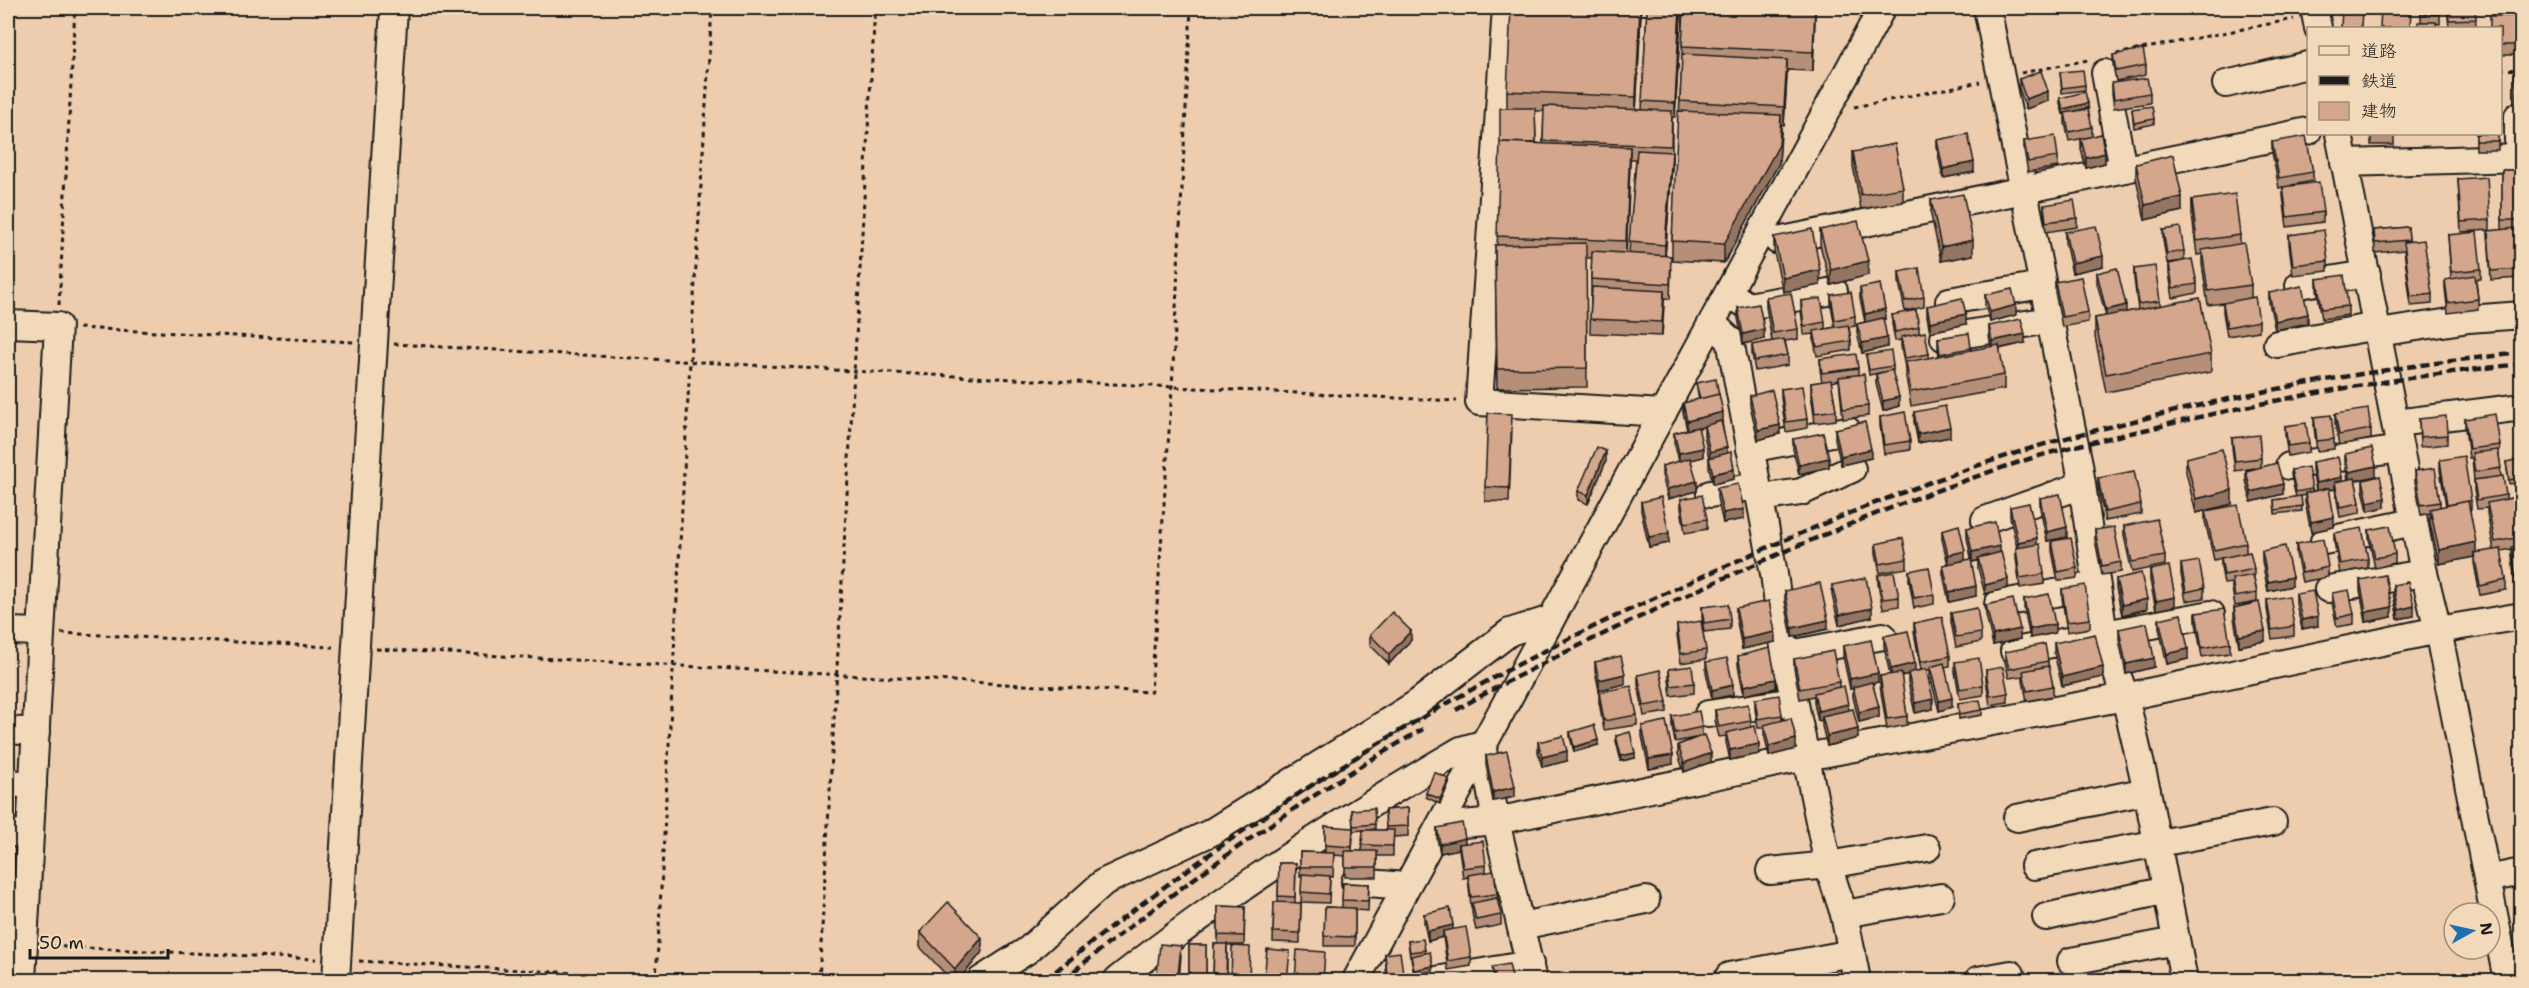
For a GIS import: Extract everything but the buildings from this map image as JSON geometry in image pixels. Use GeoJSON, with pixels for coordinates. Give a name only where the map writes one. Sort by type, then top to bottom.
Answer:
{"type":"FeatureCollection","features":[{"type":"Feature","properties":{"kind":"street"},"geometry":{"type":"LineString","coordinates":[[336,970],[394,8]]}},
{"type":"Feature","properties":{"kind":"street"},"geometry":{"type":"LineString","coordinates":[[1506,8],[1479,402],[1663,413]]}},
{"type":"Feature","properties":{"kind":"street"},"geometry":{"type":"LineString","coordinates":[[1363,974],[1482,744],[1882,8]]}},
{"type":"Feature","properties":{"kind":"street"},"geometry":{"type":"LineString","coordinates":[[1987,8],[2082,485],[2104,635],[2125,697],[2147,791],[2184,981]]}},
{"type":"Feature","properties":{"kind":"street"},"geometry":{"type":"LineString","coordinates":[[2314,8],[2318,27]]}},
{"type":"Feature","properties":{"kind":"street"},"geometry":{"type":"LineString","coordinates":[[2226,84],[2307,65]]}},
{"type":"Feature","properties":{"kind":"street"},"geometry":{"type":"LineString","coordinates":[[2105,73],[2123,169]]}},
{"type":"Feature","properties":{"kind":"street"},"geometry":{"type":"LineString","coordinates":[[2344,163],[2520,158],[2518,116]]}},
{"type":"Feature","properties":{"kind":"street"},"geometry":{"type":"LineString","coordinates":[[1754,246],[2307,131]]}},
{"type":"Feature","properties":{"kind":"street"},"geometry":{"type":"LineString","coordinates":[[2338,135],[2487,879],[2502,979]]}},
{"type":"Feature","properties":{"kind":"street"},"geometry":{"type":"LineString","coordinates":[[2299,285],[2367,274]]}},
{"type":"Feature","properties":{"kind":"street"},"geometry":{"type":"LineString","coordinates":[[1949,301],[2043,285]]}},
{"type":"Feature","properties":{"kind":"street"},"geometry":{"type":"LineString","coordinates":[[1729,293],[1748,306],[1834,291]]}},
{"type":"Feature","properties":{"kind":"street"},"geometry":{"type":"LineString","coordinates":[[2277,344],[2378,329],[2522,315]]}},
{"type":"Feature","properties":{"kind":"street"},"geometry":{"type":"LineString","coordinates":[[1944,338],[2049,320]]}},
{"type":"Feature","properties":{"kind":"street"},"geometry":{"type":"LineString","coordinates":[[1712,323],[1730,340],[1774,574],[1794,701],[1828,865],[1844,914],[1857,981]]}},
{"type":"Feature","properties":{"kind":"street"},"geometry":{"type":"LineString","coordinates":[[8,324],[58,326],[33,785],[19,834],[16,945],[22,981]]}},
{"type":"Feature","properties":{"kind":"street"},"geometry":{"type":"LineString","coordinates":[[2396,423],[2522,407]]}},
{"type":"Feature","properties":{"kind":"street"},"geometry":{"type":"LineString","coordinates":[[1750,449],[1847,430]]}},
{"type":"Feature","properties":{"kind":"street"},"geometry":{"type":"LineString","coordinates":[[2289,466],[2400,449]]}},
{"type":"Feature","properties":{"kind":"street"},"geometry":{"type":"LineString","coordinates":[[1710,494],[1801,492],[1852,469]]}},
{"type":"Feature","properties":{"kind":"street"},"geometry":{"type":"LineString","coordinates":[[1985,520],[2082,485]]}},
{"type":"Feature","properties":{"kind":"street"},"geometry":{"type":"LineString","coordinates":[[2324,541],[2414,522]]}},
{"type":"Feature","properties":{"kind":"street"},"geometry":{"type":"LineString","coordinates":[[2328,589],[2424,573]]}},
{"type":"Feature","properties":{"kind":"street"},"geometry":{"type":"LineString","coordinates":[[1998,604],[2096,585]]}},
{"type":"Feature","properties":{"kind":"street"},"geometry":{"type":"LineString","coordinates":[[2014,651],[2211,614]]}},
{"type":"Feature","properties":{"kind":"street"},"geometry":{"type":"LineString","coordinates":[[1440,826],[1496,821],[1726,766],[1806,756],[2125,697],[2438,630],[2522,616]]}},
{"type":"Feature","properties":{"kind":"street"},"geometry":{"type":"LineString","coordinates":[[981,981],[1028,950],[1104,882],[1210,833],[1416,705],[1510,632],[1551,619]]}},
{"type":"Feature","properties":{"kind":"street"},"geometry":{"type":"LineString","coordinates":[[8,631],[41,632]]}},
{"type":"Feature","properties":{"kind":"street"},"geometry":{"type":"LineString","coordinates":[[1785,654],[1883,636]]}},
{"type":"Feature","properties":{"kind":"street"},"geometry":{"type":"LineString","coordinates":[[1708,714],[1794,701]]}},
{"type":"Feature","properties":{"kind":"street"},"geometry":{"type":"LineString","coordinates":[[8,730],[36,732]]}},
{"type":"Feature","properties":{"kind":"street"},"geometry":{"type":"LineString","coordinates":[[1436,981],[1531,972],[1496,821],[1482,744]]}},
{"type":"Feature","properties":{"kind":"street"},"geometry":{"type":"LineString","coordinates":[[1117,981],[1137,972],[1206,911],[1347,817],[1461,750],[1482,744]]}},
{"type":"Feature","properties":{"kind":"street"},"geometry":{"type":"LineString","coordinates":[[8,783],[33,785]]}},
{"type":"Feature","properties":{"kind":"street"},"geometry":{"type":"LineString","coordinates":[[2017,818],[2147,791]]}},
{"type":"Feature","properties":{"kind":"street"},"geometry":{"type":"LineString","coordinates":[[2034,866],[2273,822]]}},
{"type":"Feature","properties":{"kind":"street"},"geometry":{"type":"LineString","coordinates":[[1770,871],[1828,865],[1927,848]]}},
{"type":"Feature","properties":{"kind":"street"},"geometry":{"type":"LineString","coordinates":[[2487,879],[2522,872]]}},
{"type":"Feature","properties":{"kind":"street"},"geometry":{"type":"LineString","coordinates":[[1355,882],[1407,886]]}},
{"type":"Feature","properties":{"kind":"street"},"geometry":{"type":"LineString","coordinates":[[2046,916],[2167,890]]}},
{"type":"Feature","properties":{"kind":"street"},"geometry":{"type":"LineString","coordinates":[[1844,914],[1941,897]]}},
{"type":"Feature","properties":{"kind":"street"},"geometry":{"type":"LineString","coordinates":[[1521,926],[1646,900]]}},
{"type":"Feature","properties":{"kind":"street"},"geometry":{"type":"LineString","coordinates":[[1137,972],[1139,934]]}},
{"type":"Feature","properties":{"kind":"street"},"geometry":{"type":"LineString","coordinates":[[2071,961],[2176,941]]}},
{"type":"Feature","properties":{"kind":"street"},"geometry":{"type":"LineString","coordinates":[[1729,976],[1852,953]]}},
{"type":"Feature","properties":{"kind":"street"},"geometry":{"type":"LineString","coordinates":[[1978,981],[2011,974]]}},
{"type":"Feature","properties":{"kind":"path"},"geometry":{"type":"LineString","coordinates":[[75,8],[58,326],[853,371],[1479,402]]}},
{"type":"Feature","properties":{"kind":"path"},"geometry":{"type":"LineString","coordinates":[[656,979],[712,8]]}},
{"type":"Feature","properties":{"kind":"path"},"geometry":{"type":"LineString","coordinates":[[819,981],[875,8]]}},
{"type":"Feature","properties":{"kind":"path"},"geometry":{"type":"LineString","coordinates":[[41,632],[1151,692],[1172,388],[1191,8]]}},
{"type":"Feature","properties":{"kind":"path"},"geometry":{"type":"LineString","coordinates":[[2502,69],[2522,70]]}},
{"type":"Feature","properties":{"kind":"path"},"geometry":{"type":"LineString","coordinates":[[16,945],[336,970],[703,981]]}},
{"type":"Feature","properties":{"kind":"railway"},"geometry":{"type":"LineString","coordinates":[[1045,980],[1210,854],[1326,776],[1445,704],[1551,648],[1644,603],[1774,545],[1859,509],[1945,477],[2032,448],[2083,434],[2211,403],[2299,385],[2388,370],[2522,353]]}},
{"type":"Feature","properties":{"kind":"railway"},"geometry":{"type":"LineString","coordinates":[[1456,710],[1564,653],[1762,561],[1896,506],[2032,458],[2108,438],[2290,398],[2429,375],[2522,364]]}},
{"type":"Feature","properties":{"kind":"railway"},"geometry":{"type":"LineString","coordinates":[[1063,980],[1149,912],[1238,847],[1329,786],[1423,729]]}}]}
